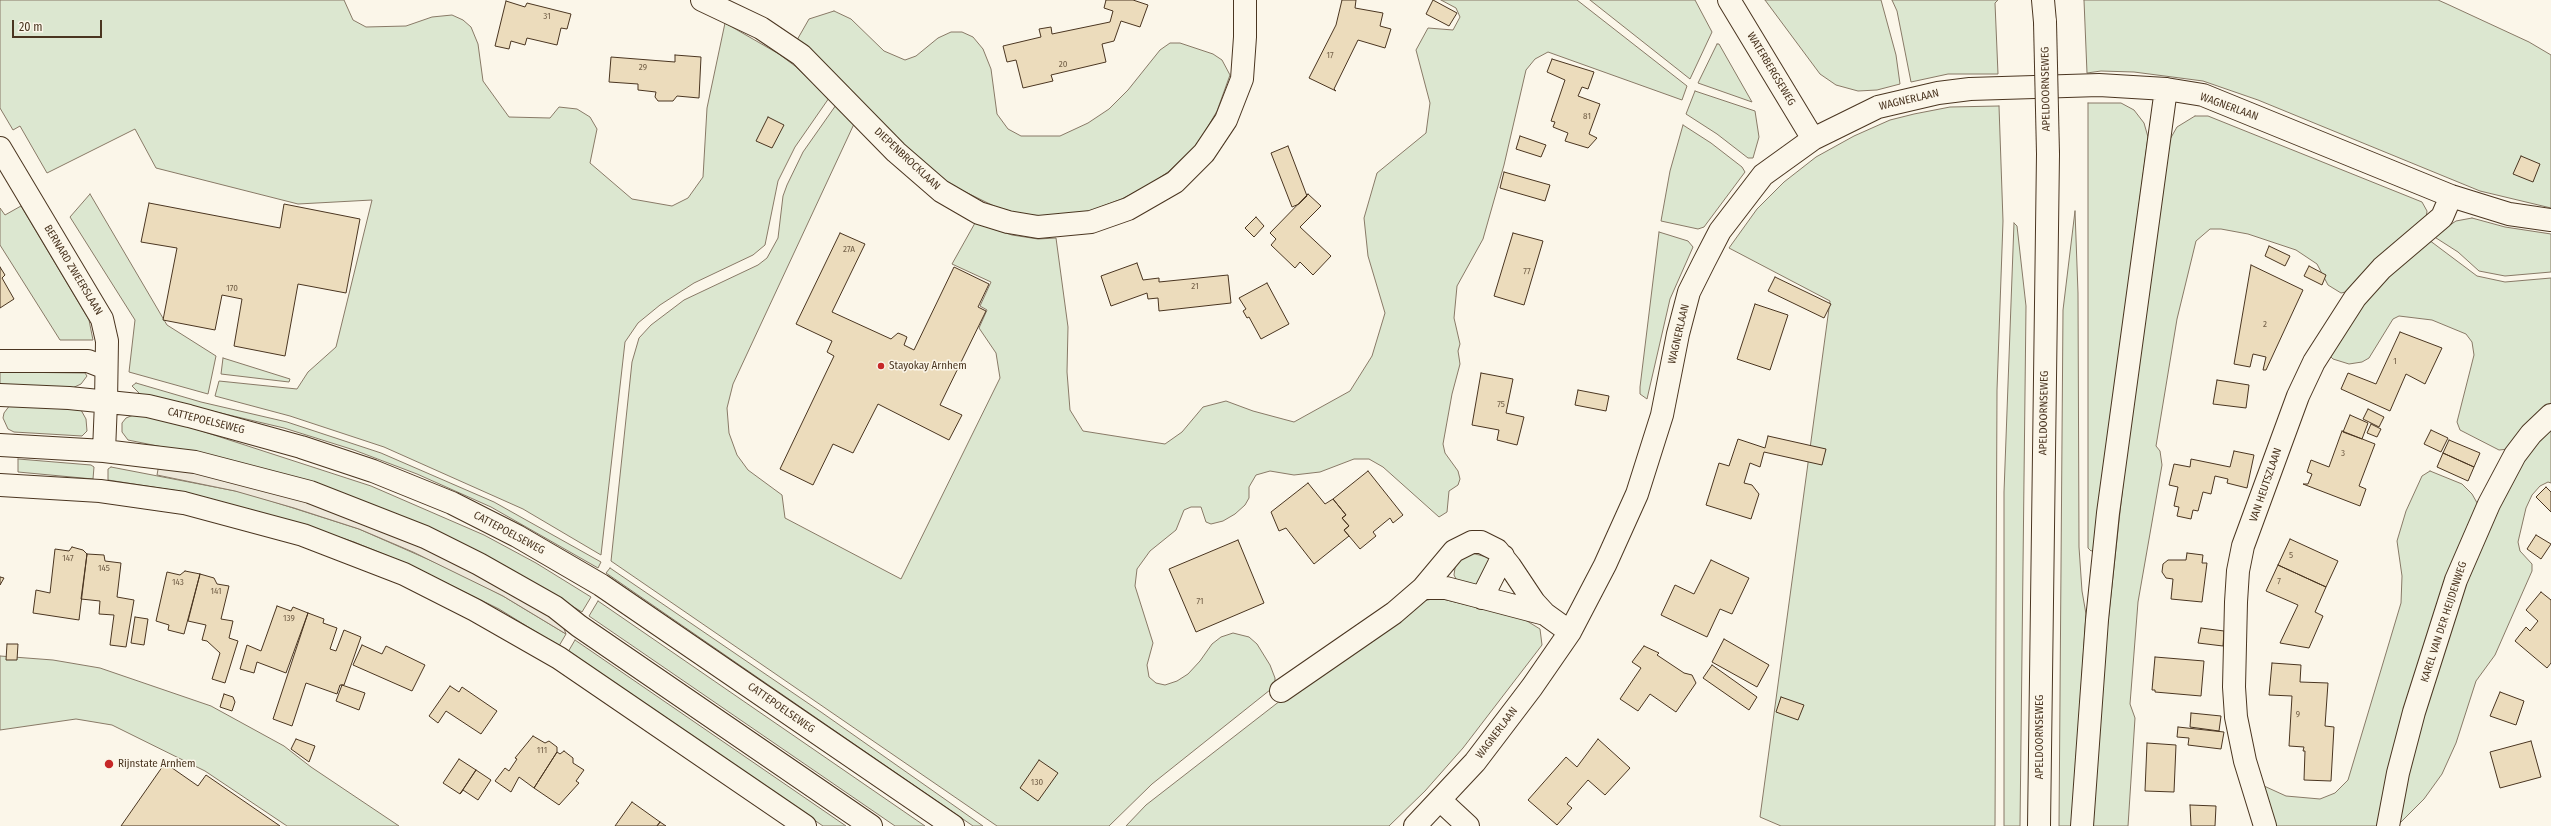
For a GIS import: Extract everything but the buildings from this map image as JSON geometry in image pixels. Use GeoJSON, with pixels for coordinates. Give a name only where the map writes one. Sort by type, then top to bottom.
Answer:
{"type":"FeatureCollection","features":[{"type":"Feature","properties":{"kind":"street","name":"DIEPENBROCKLAAN"},"geometry":{"type":"LineString","coordinates":[[702,0],[761,28],[801,55],[896,152],[941,191],[979,213],[1008,222],[1038,227],[1090,222],[1128,209],[1175,182],[1204,153],[1226,120],[1242,79],[1246,37],[1245,0]]}},
{"type":"Feature","properties":{"kind":"street","name":"WATERBERGSEWEG"},"geometry":{"type":"LineString","coordinates":[[1729,0],[1813,139]]}},
{"type":"Feature","properties":{"kind":"street","name":"APELDOORNSEWEG"},"geometry":{"type":"LineString","coordinates":[[2040,826],[2048,154],[2045,22],[2043,0]]}},
{"type":"Feature","properties":{"kind":"street","name":"WAGNERLAAN"},"geometry":{"type":"LineString","coordinates":[[1415,826],[1441,801],[1475,762],[1532,687],[1570,632],[1605,565],[1637,494],[1662,415],[1678,334],[1689,292],[1720,231],[1763,175],[1813,139],[1878,107],[1938,93],[1970,89],[2099,85],[2166,89],[2203,95],[2450,196],[2509,214],[2551,220]]}},
{"type":"Feature","properties":{"kind":"street"},"geometry":{"type":"LineString","coordinates":[[2082,826],[2097,620],[2108,513],[2166,89]]}},
{"type":"Feature","properties":{"kind":"street","name":"BERNARD ZWEERSLAAN"},"geometry":{"type":"LineString","coordinates":[[0,148],[102,319],[108,341],[104,451]]}},
{"type":"Feature","properties":{"kind":"street","name":"VAN HEUTSZLAAN"},"geometry":{"type":"LineString","coordinates":[[2265,826],[2245,761],[2236,717],[2234,687],[2236,602],[2238,572],[2243,546],[2298,396],[2314,362],[2355,298],[2382,268],[2442,217],[2450,196]]}},
{"type":"Feature","properties":{"kind":"street"},"geometry":{"type":"LineString","coordinates":[[0,361],[88,362],[106,368]]}},
{"type":"Feature","properties":{"kind":"street","name":"CATTEPOELSEWEG"},"geometry":{"type":"LineString","coordinates":[[0,395],[69,398],[148,406],[229,426],[373,471],[452,503],[518,536],[601,585],[953,826]]}},
{"type":"Feature","properties":{"kind":"street","name":"KAREL VAN DER HEIJDENWEG"},"geometry":{"type":"LineString","coordinates":[[2388,826],[2398,773],[2414,712],[2456,580],[2489,504],[2514,455],[2531,434],[2551,415]]}},
{"type":"Feature","properties":{"kind":"street"},"geometry":{"type":"LineString","coordinates":[[0,445],[104,451],[195,462],[310,492],[425,537],[479,564],[555,607],[579,626],[871,826]]}},
{"type":"Feature","properties":{"kind":"street"},"geometry":{"type":"LineString","coordinates":[[0,485],[100,491],[184,503],[303,536],[404,574],[475,610],[559,658],[805,826]]}},
{"type":"Feature","properties":{"kind":"street"},"geometry":{"type":"LineString","coordinates":[[1280,691],[1363,636],[1423,588],[1441,565],[1462,546],[1481,542],[1497,550],[1503,556],[1525,592],[1545,614],[1570,632]]}},
{"type":"Feature","properties":{"kind":"street"},"geometry":{"type":"LineString","coordinates":[[1482,598],[1503,556]]}},
{"type":"Feature","properties":{"kind":"street"},"geometry":{"type":"LineString","coordinates":[[1423,588],[1441,587],[1545,614]]}},
{"type":"Feature","properties":{"kind":"street"},"geometry":{"type":"LineString","coordinates":[[1441,801],[1468,826]]}},
{"type":"Feature","properties":{"kind":"green space"},"geometry":{"type":"Polygon","coordinates":[[[0,0],[344,0],[353,20],[366,27],[406,26],[432,17],[452,15],[463,20],[471,27],[478,44],[483,81],[509,117],[550,118],[559,107],[577,109],[590,117],[597,129],[590,163],[632,199],[672,206],[688,198],[703,177],[707,108],[725,23],[779,54],[795,66],[829,98],[795,147],[778,181],[765,245],[753,255],[694,283],[660,305],[638,323],[625,342],[601,555],[523,509],[384,447],[290,416],[215,396],[219,381],[297,389],[308,372],[336,347],[372,200],[298,204],[156,168],[135,129],[47,173],[20,126],[13,130],[0,108],[0,0]]]}},
{"type":"Feature","properties":{"kind":"green space"},"geometry":{"type":"Polygon","coordinates":[[[1441,0],[1577,0],[1687,86],[1682,100],[1548,52],[1535,59],[1526,70],[1504,165],[1483,239],[1457,286],[1454,318],[1460,344],[1458,351],[1460,364],[1452,394],[1443,444],[1445,453],[1458,471],[1460,479],[1458,485],[1449,491],[1447,512],[1439,517],[1383,467],[1369,459],[1354,459],[1320,472],[1294,475],[1270,471],[1256,475],[1249,487],[1249,498],[1245,505],[1235,514],[1223,521],[1211,524],[1206,522],[1201,507],[1191,507],[1184,510],[1176,530],[1150,551],[1137,569],[1135,586],[1153,643],[1147,665],[1149,677],[1156,683],[1165,685],[1177,681],[1188,674],[1200,661],[1212,644],[1221,637],[1233,633],[1249,637],[1257,644],[1270,665],[1275,678],[1275,686],[1152,784],[1109,826],[997,826],[611,561],[632,362],[639,338],[651,325],[684,300],[758,265],[767,258],[778,238],[783,196],[787,185],[803,152],[836,105],[854,124],[733,384],[727,408],[729,433],[737,455],[748,470],[782,495],[785,518],[901,579],[1000,378],[996,353],[979,328],[987,310],[980,306],[991,282],[952,264],[975,223],[1012,235],[1038,239],[1056,238],[1068,327],[1067,372],[1070,410],[1083,431],[1165,444],[1182,432],[1203,407],[1226,401],[1253,411],[1294,422],[1350,391],[1372,356],[1385,313],[1368,256],[1364,218],[1377,173],[1426,133],[1430,103],[1416,50],[1428,28],[1453,30],[1460,17],[1456,8],[1441,0]]]}},
{"type":"Feature","properties":{"kind":"green space"},"geometry":{"type":"Polygon","coordinates":[[[1590,0],[1695,0],[1712,32],[1690,79],[1590,0]]]}},
{"type":"Feature","properties":{"kind":"green space"},"geometry":{"type":"Polygon","coordinates":[[[1765,0],[1881,0],[1896,55],[1900,84],[1877,90],[1858,91],[1836,85],[1820,74],[1765,0]]]}},
{"type":"Feature","properties":{"kind":"green space"},"geometry":{"type":"Polygon","coordinates":[[[1892,0],[1998,0],[1995,3],[1998,74],[1948,74],[1911,82],[1897,11],[1892,0]]]}},
{"type":"Feature","properties":{"kind":"green space"},"geometry":{"type":"Polygon","coordinates":[[[2084,0],[2438,0],[2447,4],[2529,42],[2551,55],[2551,208],[2480,191],[2258,100],[2203,81],[2134,72],[2101,71],[2087,73],[2084,0]]]}},
{"type":"Feature","properties":{"kind":"green space"},"geometry":{"type":"Polygon","coordinates":[[[834,11],[851,19],[884,51],[905,60],[916,56],[938,38],[951,32],[962,32],[973,37],[983,49],[991,69],[997,114],[1008,129],[1021,136],[1060,136],[1088,123],[1109,109],[1128,90],[1160,50],[1170,43],[1180,43],[1213,54],[1222,60],[1230,75],[1217,111],[1199,142],[1168,172],[1152,183],[1124,198],[1090,211],[1054,216],[1024,215],[996,207],[945,182],[902,144],[797,40],[809,19],[834,11]]]}},
{"type":"Feature","properties":{"kind":"green space"},"geometry":{"type":"Polygon","coordinates":[[[1717,44],[1719,44],[1752,102],[1698,83],[1717,44]]]}},
{"type":"Feature","properties":{"kind":"green space"},"geometry":{"type":"Polygon","coordinates":[[[1695,91],[1755,111],[1759,137],[1753,158],[1748,158],[1717,134],[1686,114],[1695,91]]]}},
{"type":"Feature","properties":{"kind":"green space"},"geometry":{"type":"Polygon","coordinates":[[[2088,103],[2121,103],[2134,110],[2144,123],[2148,137],[2094,550],[2091,551],[2088,548],[2088,103]]]}},
{"type":"Feature","properties":{"kind":"green space"},"geometry":{"type":"Polygon","coordinates":[[[1999,106],[2003,221],[1997,390],[1995,826],[1781,826],[1760,817],[1830,301],[1729,248],[1757,209],[1784,182],[1816,157],[1854,136],[1890,120],[1914,114],[1950,107],[1999,106]]]}},
{"type":"Feature","properties":{"kind":"green space"},"geometry":{"type":"Polygon","coordinates":[[[2195,116],[2208,116],[2422,202],[2427,211],[2426,219],[2350,291],[2341,293],[2328,285],[2317,264],[2296,250],[2248,234],[2221,229],[2210,229],[2196,241],[2177,319],[2156,446],[2160,451],[2162,465],[2138,602],[2130,704],[2135,718],[2128,826],[2092,826],[2105,649],[2127,448],[2169,141],[2177,127],[2195,116]]]}},
{"type":"Feature","properties":{"kind":"green space"},"geometry":{"type":"Polygon","coordinates":[[[1683,125],[1711,143],[1742,167],[1745,172],[1704,227],[1698,229],[1661,221],[1670,171],[1683,125]]]}},
{"type":"Feature","properties":{"kind":"green space"},"geometry":{"type":"Polygon","coordinates":[[[90,194],[167,325],[216,356],[208,394],[129,372],[135,320],[70,217],[90,194]]]}},
{"type":"Feature","properties":{"kind":"green space"},"geometry":{"type":"Polygon","coordinates":[[[21,206],[89,320],[93,340],[60,340],[0,245],[0,208],[5,215],[21,206]]]}},
{"type":"Feature","properties":{"kind":"green space"},"geometry":{"type":"Polygon","coordinates":[[[2075,211],[2078,293],[2079,547],[2082,591],[2086,614],[2072,826],[2059,826],[2063,310],[2075,211]]]}},
{"type":"Feature","properties":{"kind":"green space"},"geometry":{"type":"Polygon","coordinates":[[[2472,218],[2505,227],[2551,234],[2551,272],[2505,276],[2479,271],[2458,252],[2433,236],[2456,221],[2472,218]]]}},
{"type":"Feature","properties":{"kind":"green space"},"geometry":{"type":"Polygon","coordinates":[[[2014,223],[2017,226],[2026,306],[2020,826],[2004,826],[2004,492],[2014,223]]]}},
{"type":"Feature","properties":{"kind":"green space"},"geometry":{"type":"Polygon","coordinates":[[[1659,232],[1688,241],[1693,247],[1670,299],[1647,399],[1640,394],[1640,387],[1659,232]]]}},
{"type":"Feature","properties":{"kind":"green space"},"geometry":{"type":"Polygon","coordinates":[[[2429,240],[2477,276],[2505,282],[2551,278],[2551,404],[2509,449],[2499,450],[2460,430],[2457,422],[2474,355],[2472,342],[2466,334],[2432,320],[2399,316],[2393,319],[2369,358],[2362,362],[2349,364],[2333,359],[2329,355],[2361,303],[2390,272],[2429,240]]]}},
{"type":"Feature","properties":{"kind":"green space"},"geometry":{"type":"Polygon","coordinates":[[[223,358],[290,379],[289,382],[221,374],[223,358]]]}},
{"type":"Feature","properties":{"kind":"green space"},"geometry":{"type":"Polygon","coordinates":[[[0,372],[85,373],[87,376],[81,384],[68,390],[0,387],[0,372]]]}},
{"type":"Feature","properties":{"kind":"green space"},"geometry":{"type":"Polygon","coordinates":[[[136,383],[201,402],[287,422],[381,453],[494,502],[601,562],[598,568],[491,507],[417,474],[354,450],[284,428],[140,394],[132,386],[136,383]]]}},
{"type":"Feature","properties":{"kind":"green space"},"geometry":{"type":"Polygon","coordinates":[[[10,405],[81,410],[86,419],[87,431],[82,436],[14,432],[8,429],[3,418],[4,413],[10,405]]]}},
{"type":"Feature","properties":{"kind":"green space"},"geometry":{"type":"Polygon","coordinates":[[[136,414],[177,423],[371,486],[484,535],[536,563],[591,597],[582,612],[484,555],[187,452],[128,440],[122,432],[122,423],[126,418],[136,414]]]}},
{"type":"Feature","properties":{"kind":"green space"},"geometry":{"type":"Polygon","coordinates":[[[2551,425],[2551,483],[2548,482],[2540,486],[2532,495],[2526,508],[2518,542],[2520,551],[2532,564],[2532,571],[2495,655],[2476,681],[2456,743],[2442,774],[2424,799],[2397,826],[2405,773],[2462,583],[2521,459],[2551,425]]]}},
{"type":"Feature","properties":{"kind":"green space"},"geometry":{"type":"Polygon","coordinates":[[[18,459],[91,465],[94,467],[93,479],[18,472],[18,459]]]}},
{"type":"Feature","properties":{"kind":"green space"},"geometry":{"type":"Polygon","coordinates":[[[111,467],[246,493],[359,529],[457,572],[503,596],[566,634],[559,646],[499,609],[408,564],[354,542],[291,521],[185,492],[108,480],[108,469],[111,467]]]}},
{"type":"Feature","properties":{"kind":"green space"},"geometry":{"type":"Polygon","coordinates":[[[2430,471],[2462,484],[2472,494],[2480,508],[2381,826],[2275,826],[2264,786],[2286,796],[2320,799],[2335,793],[2348,780],[2401,603],[2402,576],[2397,541],[2406,511],[2422,476],[2430,471]]]}},
{"type":"Feature","properties":{"kind":"green space"},"geometry":{"type":"Polygon","coordinates":[[[1471,553],[1491,558],[1479,587],[1457,581],[1454,575],[1456,561],[1471,553]]]}},
{"type":"Feature","properties":{"kind":"green space"},"geometry":{"type":"Polygon","coordinates":[[[610,568],[821,712],[983,826],[973,826],[606,573],[610,568]]]}},
{"type":"Feature","properties":{"kind":"green space"},"geometry":{"type":"Polygon","coordinates":[[[1438,598],[1522,618],[1540,629],[1542,645],[1463,748],[1425,791],[1389,826],[1126,826],[1146,805],[1285,697],[1422,601],[1438,598]]]}},
{"type":"Feature","properties":{"kind":"green space"},"geometry":{"type":"Polygon","coordinates":[[[598,601],[925,826],[895,826],[589,616],[598,601]]]}},
{"type":"Feature","properties":{"kind":"green space"},"geometry":{"type":"Polygon","coordinates":[[[575,640],[846,826],[823,826],[568,652],[575,640]]]}},
{"type":"Feature","properties":{"kind":"green space"},"geometry":{"type":"Polygon","coordinates":[[[0,656],[53,660],[100,668],[211,706],[284,746],[311,767],[399,826],[287,826],[205,771],[112,725],[76,719],[0,730],[0,656]]]}},
{"type":"Feature","properties":{"kind":"shaded area"},"geometry":{"type":"Polygon","coordinates":[[[159,464],[308,501],[408,539],[560,618],[566,634],[503,596],[413,552],[359,529],[235,491],[157,475],[159,464]]]}},
{"type":"Feature","properties":{"kind":"place","name":"Stayokay Arnhem"},"geometry":{"type":"Point","coordinates":[881,366]}},
{"type":"Feature","properties":{"kind":"place","name":"Rijnstate Arnhem"},"geometry":{"type":"Point","coordinates":[109,764]}}]}
